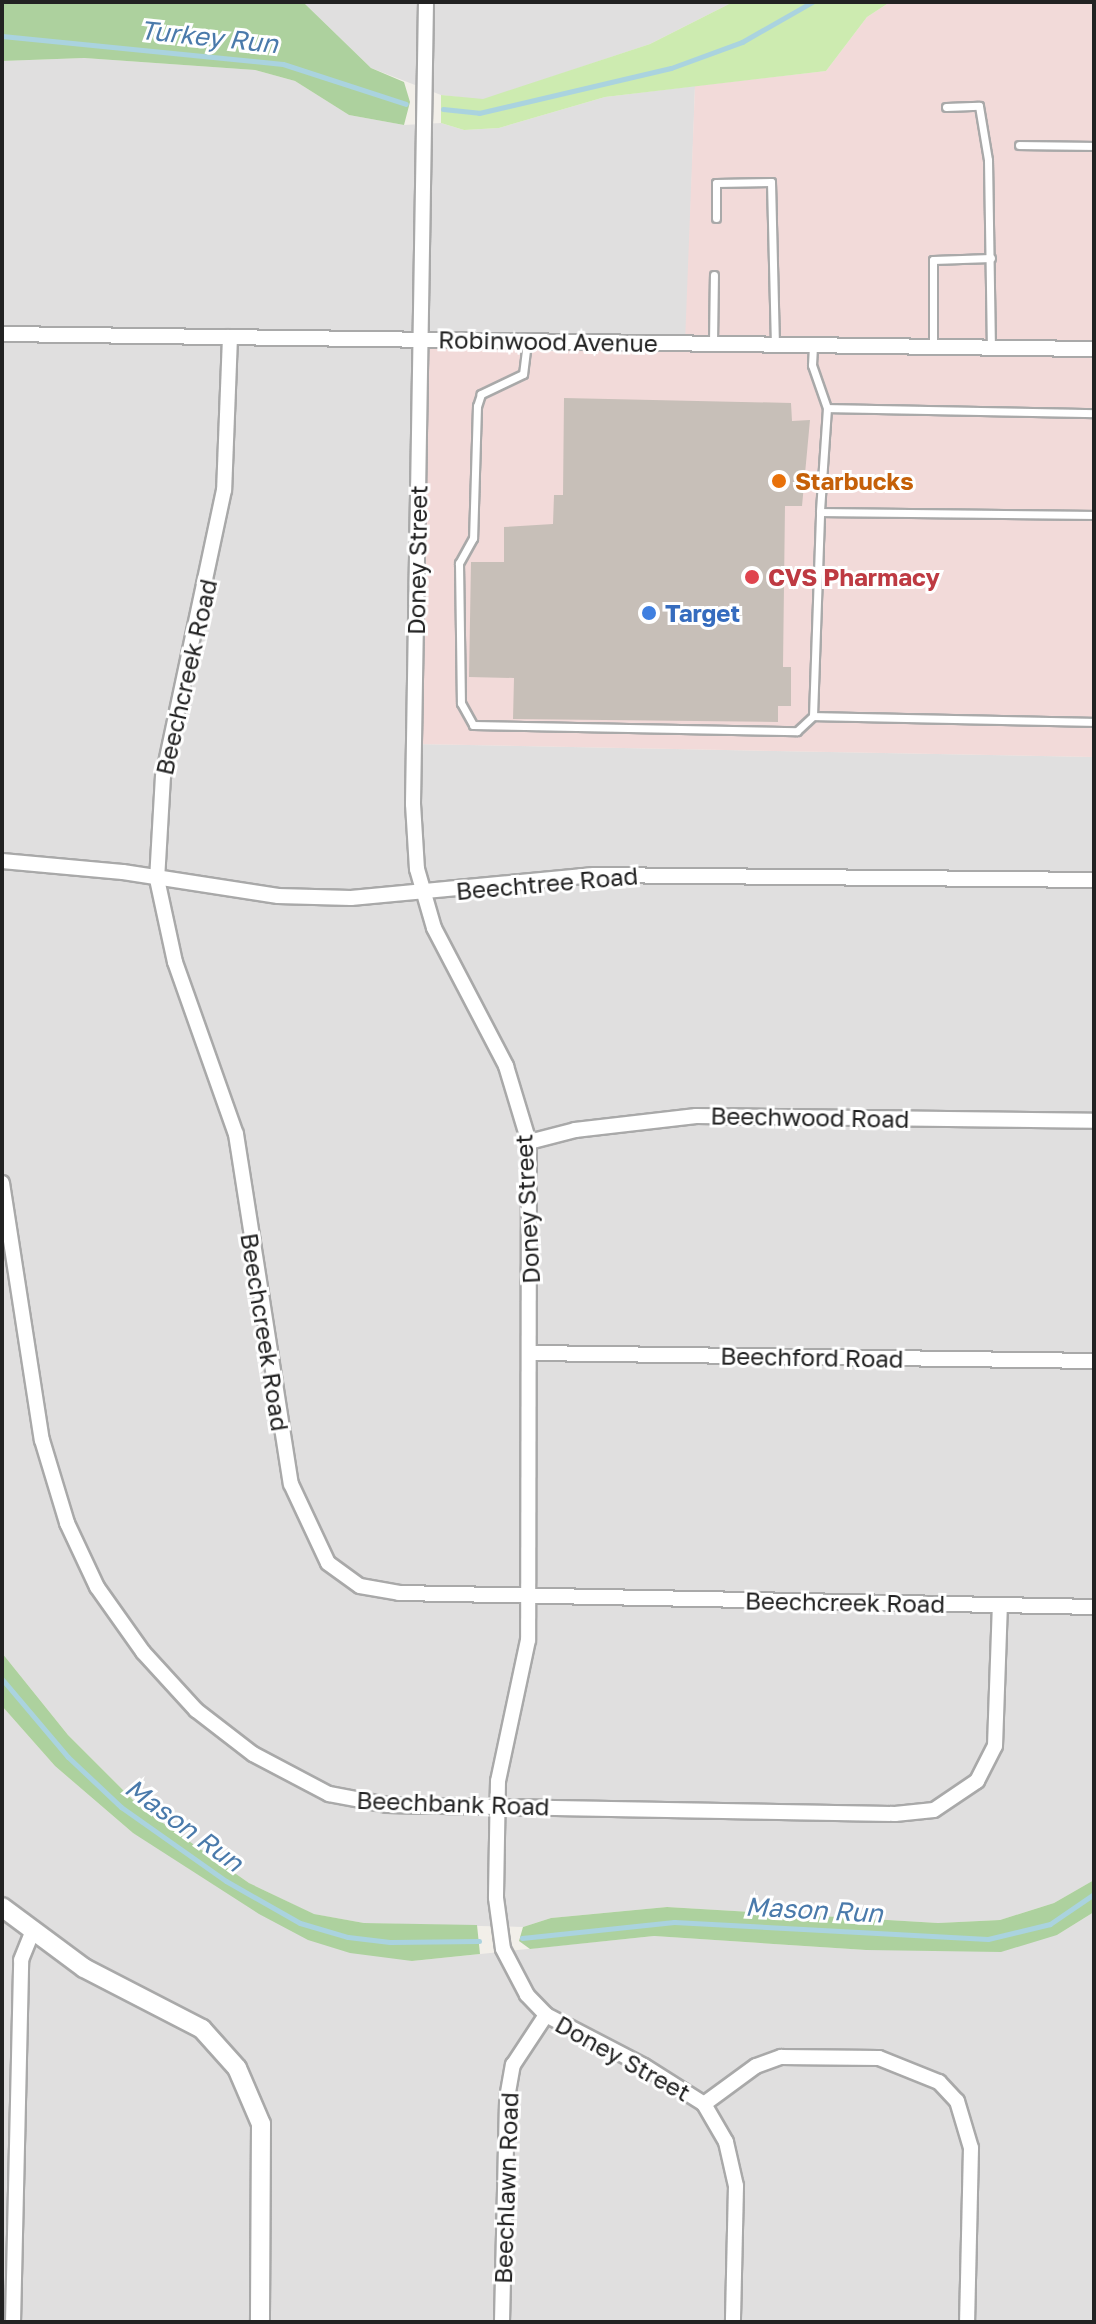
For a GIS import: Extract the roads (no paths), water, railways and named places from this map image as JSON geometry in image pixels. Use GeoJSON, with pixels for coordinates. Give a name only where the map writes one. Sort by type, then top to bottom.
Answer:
{"type":"FeatureCollection","features":[{"type":"Feature","properties":{"kind":"street","name":"Doney Street"},"geometry":{"type":"LineString","coordinates":[[426,2],[413,804],[422,895],[506,1066],[529,1142],[531,1353],[528,1640],[497,1806],[496,1898],[503,1949],[527,1995],[546,2015],[644,2066],[704,2104],[726,2142],[736,2186],[733,2322]]}},
{"type":"Feature","properties":{"kind":"street","name":"Robinwood Avenue"},"geometry":{"type":"LineString","coordinates":[[2,334],[1094,349]]}},
{"type":"Feature","properties":{"kind":"street","name":"Beechcreek Road"},"geometry":{"type":"LineString","coordinates":[[230,337],[224,490],[163,776],[157,879],[175,962],[236,1134],[273,1394],[291,1484],[316,1545],[343,1576],[379,1591],[1094,1607]]}},
{"type":"Feature","properties":{"kind":"street","name":"Beechtree Road"},"geometry":{"type":"LineString","coordinates":[[2,861],[32,860],[278,896],[422,895],[594,875],[657,873],[1094,880]]}},
{"type":"Feature","properties":{"kind":"street","name":"Beechwood Road"},"geometry":{"type":"LineString","coordinates":[[529,1142],[575,1130],[696,1116],[1094,1121]]}},
{"type":"Feature","properties":{"kind":"street","name":"Beechbank Road"},"geometry":{"type":"LineString","coordinates":[[2,1183],[42,1440],[67,1523],[97,1587],[143,1652],[215,1726],[293,1778],[359,1802],[895,1814],[948,1804],[977,1781],[995,1746],[1000,1606]]}},
{"type":"Feature","properties":{"kind":"street","name":"Beechford Road"},"geometry":{"type":"LineString","coordinates":[[531,1353],[1094,1361]]}},
{"type":"Feature","properties":{"kind":"street"},"geometry":{"type":"LineString","coordinates":[[2,1907],[32,1933],[84,1968],[202,2029],[237,2068],[261,2124],[260,2322]]}},
{"type":"Feature","properties":{"kind":"street"},"geometry":{"type":"LineString","coordinates":[[13,2322],[21,1960],[32,1933]]}},
{"type":"Feature","properties":{"kind":"street","name":"Beechlawn Road"},"geometry":{"type":"LineString","coordinates":[[502,2322],[507,2098],[513,2065],[546,2015]]}},
{"type":"Feature","properties":{"kind":"street"},"geometry":{"type":"LineString","coordinates":[[704,2104],[756,2066],[781,2057],[879,2058],[939,2082],[957,2101],[971,2148],[967,2322]]}},
{"type":"Feature","properties":{"kind":"lane"},"geometry":{"type":"LineString","coordinates":[[946,107],[979,106],[991,258],[991,346]]}},
{"type":"Feature","properties":{"kind":"lane"},"geometry":{"type":"LineString","coordinates":[[1019,145],[1094,146]]}},
{"type":"Feature","properties":{"kind":"lane"},"geometry":{"type":"LineString","coordinates":[[716,218],[716,183],[771,182],[775,343]]}},
{"type":"Feature","properties":{"kind":"lane"},"geometry":{"type":"LineString","coordinates":[[933,345],[933,260],[991,258]]}},
{"type":"Feature","properties":{"kind":"lane"},"geometry":{"type":"LineString","coordinates":[[713,343],[714,275]]}},
{"type":"Feature","properties":{"kind":"lane"},"geometry":{"type":"LineString","coordinates":[[527,341],[523,374],[481,394],[477,406],[473,538],[459,563],[465,719],[473,725],[797,731],[813,716],[1094,722]]}},
{"type":"Feature","properties":{"kind":"lane"},"geometry":{"type":"LineString","coordinates":[[813,344],[812,365],[827,408],[813,716]]}},
{"type":"Feature","properties":{"kind":"lane"},"geometry":{"type":"LineString","coordinates":[[827,408],[1094,413]]}},
{"type":"Feature","properties":{"kind":"lane"},"geometry":{"type":"LineString","coordinates":[[820,512],[1094,515]]}},
{"type":"Feature","properties":{"kind":"waterway","name":"Turkey Run"},"geometry":{"type":"LineString","coordinates":[[443,109],[479,113],[671,68],[742,42],[812,2]]}},
{"type":"Feature","properties":{"kind":"waterway","name":"Turkey Run"},"geometry":{"type":"LineString","coordinates":[[2,36],[283,64],[406,104]]}},
{"type":"Feature","properties":{"kind":"waterway","name":"Mason Run"},"geometry":{"type":"LineString","coordinates":[[2,1679],[68,1757],[121,1807],[226,1881],[300,1923],[348,1937],[390,1942],[479,1941]]}},
{"type":"Feature","properties":{"kind":"waterway","name":"Mason Run"},"geometry":{"type":"LineString","coordinates":[[522,1938],[674,1922],[988,1939],[1050,1924],[1094,1894]]}},
{"type":"Feature","properties":{"kind":"place","name":"Starbucks"},"geometry":{"type":"Point","coordinates":[779,481]}},
{"type":"Feature","properties":{"kind":"place","name":"CVS Pharmacy"},"geometry":{"type":"Point","coordinates":[752,577]}},
{"type":"Feature","properties":{"kind":"place","name":"Target"},"geometry":{"type":"Point","coordinates":[649,613]}}]}
